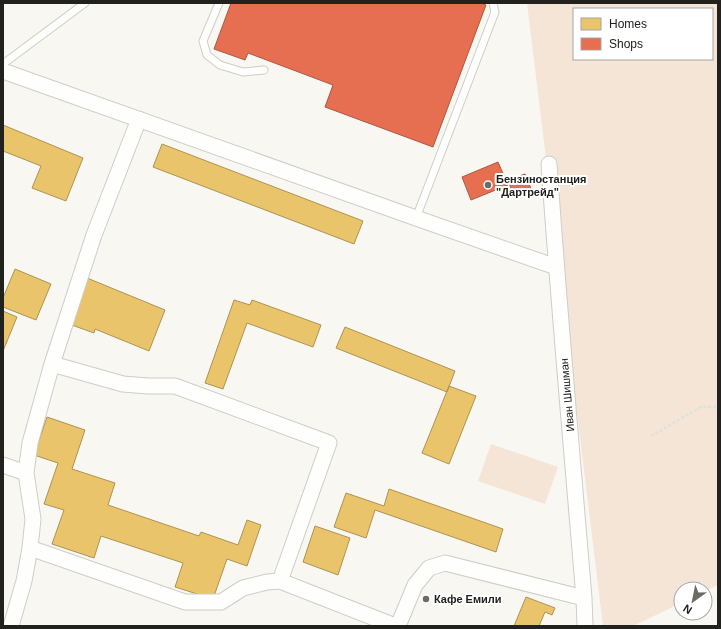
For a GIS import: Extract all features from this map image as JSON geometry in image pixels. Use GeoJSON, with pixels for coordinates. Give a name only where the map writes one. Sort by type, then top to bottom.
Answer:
{"type":"FeatureCollection","features":[{"type":"Feature","properties":{"kind":"street"},"geometry":{"type":"LineString","coordinates":[[3,71],[556,267]]}},
{"type":"Feature","properties":{"kind":"street"},"geometry":{"type":"LineString","coordinates":[[11,626],[24,581],[30,548],[33,519],[26,473],[30,443],[52,364],[94,235],[139,119]]}},
{"type":"Feature","properties":{"kind":"street","name":"Иван Шишман"},"geometry":{"type":"LineString","coordinates":[[549,164],[585,626]]}},
{"type":"Feature","properties":{"kind":"street"},"geometry":{"type":"LineString","coordinates":[[52,364],[123,384],[175,386],[329,443],[280,581]]}},
{"type":"Feature","properties":{"kind":"street"},"geometry":{"type":"LineString","coordinates":[[3,465],[26,473]]}},
{"type":"Feature","properties":{"kind":"street"},"geometry":{"type":"LineString","coordinates":[[30,548],[186,602],[221,602],[243,588],[267,582],[280,581],[395,626]]}},
{"type":"Feature","properties":{"kind":"street"},"geometry":{"type":"LineString","coordinates":[[398,626],[415,585],[429,568],[445,563],[584,598]]}},
{"type":"Feature","properties":{"kind":"lane"},"geometry":{"type":"LineString","coordinates":[[3,64],[85,3]]}},
{"type":"Feature","properties":{"kind":"lane"},"geometry":{"type":"LineString","coordinates":[[219,3],[203,41],[207,55],[220,65],[243,72],[264,70]]}},
{"type":"Feature","properties":{"kind":"lane"},"geometry":{"type":"LineString","coordinates":[[416,218],[495,12],[493,3]]}},
{"type":"Feature","properties":{"kind":"path"},"geometry":{"type":"LineString","coordinates":[[651,436],[701,407],[718,407]]}},
{"type":"Feature","properties":{"kind":"shaded area"},"geometry":{"type":"Polygon","coordinates":[[[527,3],[718,3],[718,585],[713,587],[713,581],[673,581],[673,607],[633,626],[603,626],[527,3]]]}},
{"type":"Feature","properties":{"kind":"shaded area"},"geometry":{"type":"Polygon","coordinates":[[[491,444],[558,467],[545,504],[478,481],[491,444]]]}},
{"type":"Feature","properties":{"kind":"building: Homes"},"geometry":{"type":"Polygon","coordinates":[[[3,125],[83,158],[66,201],[32,188],[41,166],[3,151],[3,125]]]}},
{"type":"Feature","properties":{"kind":"building: Homes"},"geometry":{"type":"Polygon","coordinates":[[[162,144],[363,221],[354,244],[153,167],[162,144]]]}},
{"type":"Feature","properties":{"kind":"building: Homes"},"geometry":{"type":"Polygon","coordinates":[[[15,269],[51,284],[36,320],[3,307],[3,298],[15,269]]]}},
{"type":"Feature","properties":{"kind":"building: Homes"},"geometry":{"type":"Polygon","coordinates":[[[87,278],[165,310],[149,351],[95,329],[94,333],[69,324],[87,278]]]}},
{"type":"Feature","properties":{"kind":"building: Homes"},"geometry":{"type":"Polygon","coordinates":[[[234,300],[250,305],[252,300],[321,325],[313,347],[247,323],[223,389],[205,383],[234,300]]]}},
{"type":"Feature","properties":{"kind":"building: Homes"},"geometry":{"type":"Polygon","coordinates":[[[3,311],[17,317],[3,351],[3,311]]]}},
{"type":"Feature","properties":{"kind":"building: Homes"},"geometry":{"type":"Polygon","coordinates":[[[345,327],[455,371],[447,392],[336,348],[345,327]]]}},
{"type":"Feature","properties":{"kind":"building: Homes"},"geometry":{"type":"Polygon","coordinates":[[[449,386],[476,396],[449,464],[422,453],[449,386]]]}},
{"type":"Feature","properties":{"kind":"building: Homes"},"geometry":{"type":"Polygon","coordinates":[[[47,417],[85,430],[72,469],[115,483],[108,505],[199,536],[201,532],[238,545],[247,520],[261,525],[247,566],[227,559],[213,599],[175,587],[183,563],[101,536],[94,558],[52,544],[64,510],[44,504],[58,463],[34,455],[47,417]]]}},
{"type":"Feature","properties":{"kind":"building: Homes"},"geometry":{"type":"Polygon","coordinates":[[[389,489],[503,529],[496,552],[375,510],[366,538],[334,527],[346,493],[384,506],[389,489]]]}},
{"type":"Feature","properties":{"kind":"building: Homes"},"geometry":{"type":"Polygon","coordinates":[[[315,526],[350,538],[338,575],[303,562],[315,526]]]}},
{"type":"Feature","properties":{"kind":"building: Homes"},"geometry":{"type":"Polygon","coordinates":[[[526,597],[555,608],[552,615],[545,612],[539,626],[514,626],[526,597]]]}},
{"type":"Feature","properties":{"kind":"building: Shops"},"geometry":{"type":"Polygon","coordinates":[[[231,3],[480,3],[486,5],[433,147],[325,107],[333,85],[248,53],[245,60],[214,49],[231,3]]]}},
{"type":"Feature","properties":{"kind":"building: Shops"},"geometry":{"type":"Polygon","coordinates":[[[498,162],[508,185],[471,200],[462,177],[498,162]]]}},
{"type":"Feature","properties":{"kind":"building: Shops"},"geometry":{"type":"Polygon","coordinates":[[[525,174],[532,191],[514,197],[508,180],[525,174]]]}},
{"type":"Feature","properties":{"kind":"place","name":"Бензиностанция \"Дартрейд\""},"geometry":{"type":"Point","coordinates":[488,185]}},
{"type":"Feature","properties":{"kind":"place","name":"Кафе Емили"},"geometry":{"type":"Point","coordinates":[426,599]}}]}
